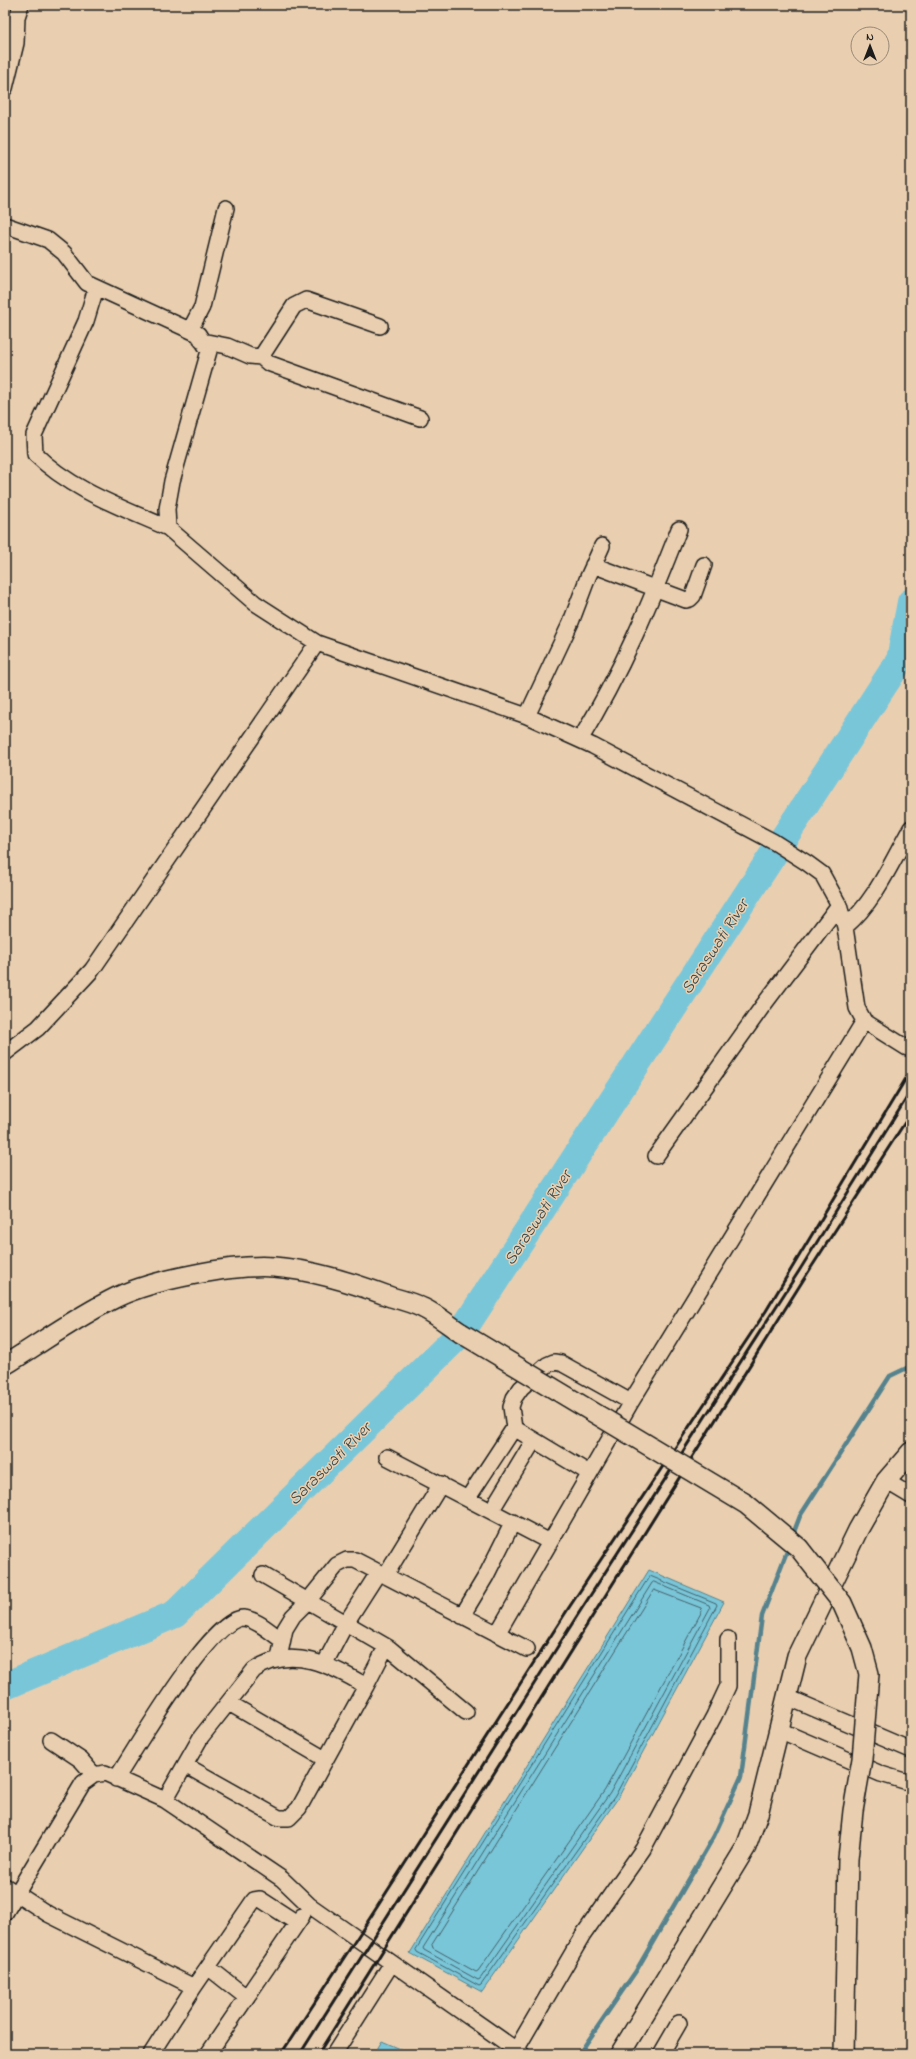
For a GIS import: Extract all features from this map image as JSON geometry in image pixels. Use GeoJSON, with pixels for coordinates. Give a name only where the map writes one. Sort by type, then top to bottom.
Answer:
{"type":"FeatureCollection","features":[{"type":"Feature","properties":{"kind":"street"},"geometry":{"type":"LineString","coordinates":[[5,88],[16,43],[17,17],[21,5]]}},
{"type":"Feature","properties":{"kind":"street"},"geometry":{"type":"LineString","coordinates":[[190,330],[202,307],[226,208]]}},
{"type":"Feature","properties":{"kind":"street"},"geometry":{"type":"LineString","coordinates":[[5,225],[48,240],[64,253],[87,283],[198,334],[209,351],[172,481],[166,509],[168,528]]}},
{"type":"Feature","properties":{"kind":"street"},"geometry":{"type":"LineString","coordinates":[[96,288],[86,321],[34,435],[35,454],[46,465],[82,488],[168,528],[255,604],[317,643],[528,716],[580,740],[774,842],[808,863],[822,874],[839,905],[845,927],[857,1008],[864,1021],[907,1048]]}},
{"type":"Feature","properties":{"kind":"street"},"geometry":{"type":"LineString","coordinates":[[262,358],[294,306],[306,300],[380,326]]}},
{"type":"Feature","properties":{"kind":"street"},"geometry":{"type":"LineString","coordinates":[[202,341],[227,346],[250,356],[262,358],[268,363],[420,418]]}},
{"type":"Feature","properties":{"kind":"street"},"geometry":{"type":"LineString","coordinates":[[580,740],[604,701],[631,646],[679,529]]}},
{"type":"Feature","properties":{"kind":"street"},"geometry":{"type":"LineString","coordinates":[[528,716],[571,622],[602,546]]}},
{"type":"Feature","properties":{"kind":"street"},"geometry":{"type":"LineString","coordinates":[[593,565],[686,600],[690,599],[698,586],[704,565]]}},
{"type":"Feature","properties":{"kind":"street"},"geometry":{"type":"LineString","coordinates":[[5,1053],[38,1028],[92,970],[317,643]]}},
{"type":"Feature","properties":{"kind":"street"},"geometry":{"type":"LineString","coordinates":[[845,927],[854,920],[871,899],[911,828]]}},
{"type":"Feature","properties":{"kind":"street"},"geometry":{"type":"LineString","coordinates":[[656,1156],[762,1007],[839,905]]}},
{"type":"Feature","properties":{"kind":"street"},"geometry":{"type":"LineString","coordinates":[[497,1634],[631,1402],[864,1021]]}},
{"type":"Feature","properties":{"kind":"street"},"geometry":{"type":"LineString","coordinates":[[5,1365],[80,1317],[118,1297],[160,1282],[202,1273],[251,1268],[273,1267],[316,1274],[365,1288],[423,1308],[468,1337],[746,1504],[799,1548],[842,1603],[862,1648],[869,1674],[862,1759],[853,1811],[848,1859],[844,2054]]}},
{"type":"Feature","properties":{"kind":"street"},"geometry":{"type":"LineString","coordinates":[[468,1498],[514,1428],[511,1407],[514,1398],[528,1381],[547,1365],[554,1362],[561,1363],[631,1402]]}},
{"type":"Feature","properties":{"kind":"street"},"geometry":{"type":"LineString","coordinates":[[514,1428],[589,1473]]}},
{"type":"Feature","properties":{"kind":"street"},"geometry":{"type":"LineString","coordinates":[[491,1511],[534,1440]]}},
{"type":"Feature","properties":{"kind":"street"},"geometry":{"type":"LineString","coordinates":[[620,2054],[746,1847],[758,1814],[797,1656],[858,1530],[886,1481],[911,1452]]}},
{"type":"Feature","properties":{"kind":"street"},"geometry":{"type":"LineString","coordinates":[[387,1458],[441,1484],[550,1542]]}},
{"type":"Feature","properties":{"kind":"street"},"geometry":{"type":"LineString","coordinates":[[886,1481],[911,1496]]}},
{"type":"Feature","properties":{"kind":"street"},"geometry":{"type":"LineString","coordinates":[[325,1664],[346,1624],[441,1484]]}},
{"type":"Feature","properties":{"kind":"street"},"geometry":{"type":"LineString","coordinates":[[462,1616],[486,1576],[513,1522]]}},
{"type":"Feature","properties":{"kind":"street"},"geometry":{"type":"LineString","coordinates":[[279,1658],[284,1629],[337,1565],[346,1560],[355,1560],[527,1649]]}},
{"type":"Feature","properties":{"kind":"street"},"geometry":{"type":"LineString","coordinates":[[263,1575],[307,1602],[386,1646],[466,1712]]}},
{"type":"Feature","properties":{"kind":"street"},"geometry":{"type":"LineString","coordinates":[[116,1778],[185,1672],[215,1634],[232,1621],[241,1618],[252,1620],[282,1640]]}},
{"type":"Feature","properties":{"kind":"street"},"geometry":{"type":"LineString","coordinates":[[5,1913],[11,1890],[83,1783],[94,1775],[104,1773],[165,1800],[282,1879],[310,1905],[515,2052],[583,1935],[642,1849],[714,1716],[728,1686],[728,1639]]}},
{"type":"Feature","properties":{"kind":"street"},"geometry":{"type":"LineString","coordinates":[[185,1765],[279,1818],[289,1818],[299,1808],[366,1686],[386,1646]]}},
{"type":"Feature","properties":{"kind":"street"},"geometry":{"type":"LineString","coordinates":[[165,1800],[201,1737],[254,1670],[264,1664],[279,1658],[325,1664],[366,1686]]}},
{"type":"Feature","properties":{"kind":"street"},"geometry":{"type":"LineString","coordinates":[[787,1697],[911,1750]]}},
{"type":"Feature","properties":{"kind":"street"},"geometry":{"type":"LineString","coordinates":[[228,1703],[325,1759]]}},
{"type":"Feature","properties":{"kind":"street"},"geometry":{"type":"LineString","coordinates":[[779,1730],[881,1774],[911,1783]]}},
{"type":"Feature","properties":{"kind":"street"},"geometry":{"type":"LineString","coordinates":[[51,1740],[81,1760],[94,1775]]}},
{"type":"Feature","properties":{"kind":"street"},"geometry":{"type":"LineString","coordinates":[[11,1890],[48,1914],[194,1987]]}},
{"type":"Feature","properties":{"kind":"street"},"geometry":{"type":"LineString","coordinates":[[151,2054],[194,1987],[254,1900],[260,1899],[297,1923]]}},
{"type":"Feature","properties":{"kind":"street"},"geometry":{"type":"LineString","coordinates":[[208,2054],[310,1905]]}},
{"type":"Feature","properties":{"kind":"street"},"geometry":{"type":"LineString","coordinates":[[334,2054],[392,1963]]}},
{"type":"Feature","properties":{"kind":"street"},"geometry":{"type":"LineString","coordinates":[[208,1967],[246,1997]]}},
{"type":"Feature","properties":{"kind":"street"},"geometry":{"type":"LineString","coordinates":[[661,2054],[679,2023]]}},
{"type":"Feature","properties":{"kind":"water"},"geometry":{"type":"Polygon","coordinates":[[[649,1570],[724,1602],[618,1798],[482,1992],[410,1953],[649,1570]]]}},
{"type":"Feature","properties":{"kind":"water"},"geometry":{"type":"Polygon","coordinates":[[[382,2041],[412,2054],[374,2054],[382,2041]]]}},
{"type":"Feature","properties":{"kind":"waterway","name":"Saraswati River"},"geometry":{"type":"LineString","coordinates":[[5,1686],[175,1614],[461,1333],[900,660],[911,602]]}},
{"type":"Feature","properties":{"kind":"waterway"},"geometry":{"type":"LineString","coordinates":[[792,1537],[800,1516],[890,1376],[911,1366]]}},
{"type":"Feature","properties":{"kind":"waterway"},"geometry":{"type":"LineString","coordinates":[[579,2054],[636,1971],[714,1836],[741,1777],[762,1616],[789,1546]]}},
{"type":"Feature","properties":{"kind":"railway"},"geometry":{"type":"LineString","coordinates":[[281,2054],[568,1609],[766,1311],[911,1070]]}},
{"type":"Feature","properties":{"kind":"railway"},"geometry":{"type":"LineString","coordinates":[[300,2054],[577,1616],[799,1271],[911,1091]]}},
{"type":"Feature","properties":{"kind":"railway"},"geometry":{"type":"LineString","coordinates":[[318,2054],[807,1274],[911,1113]]}}]}
